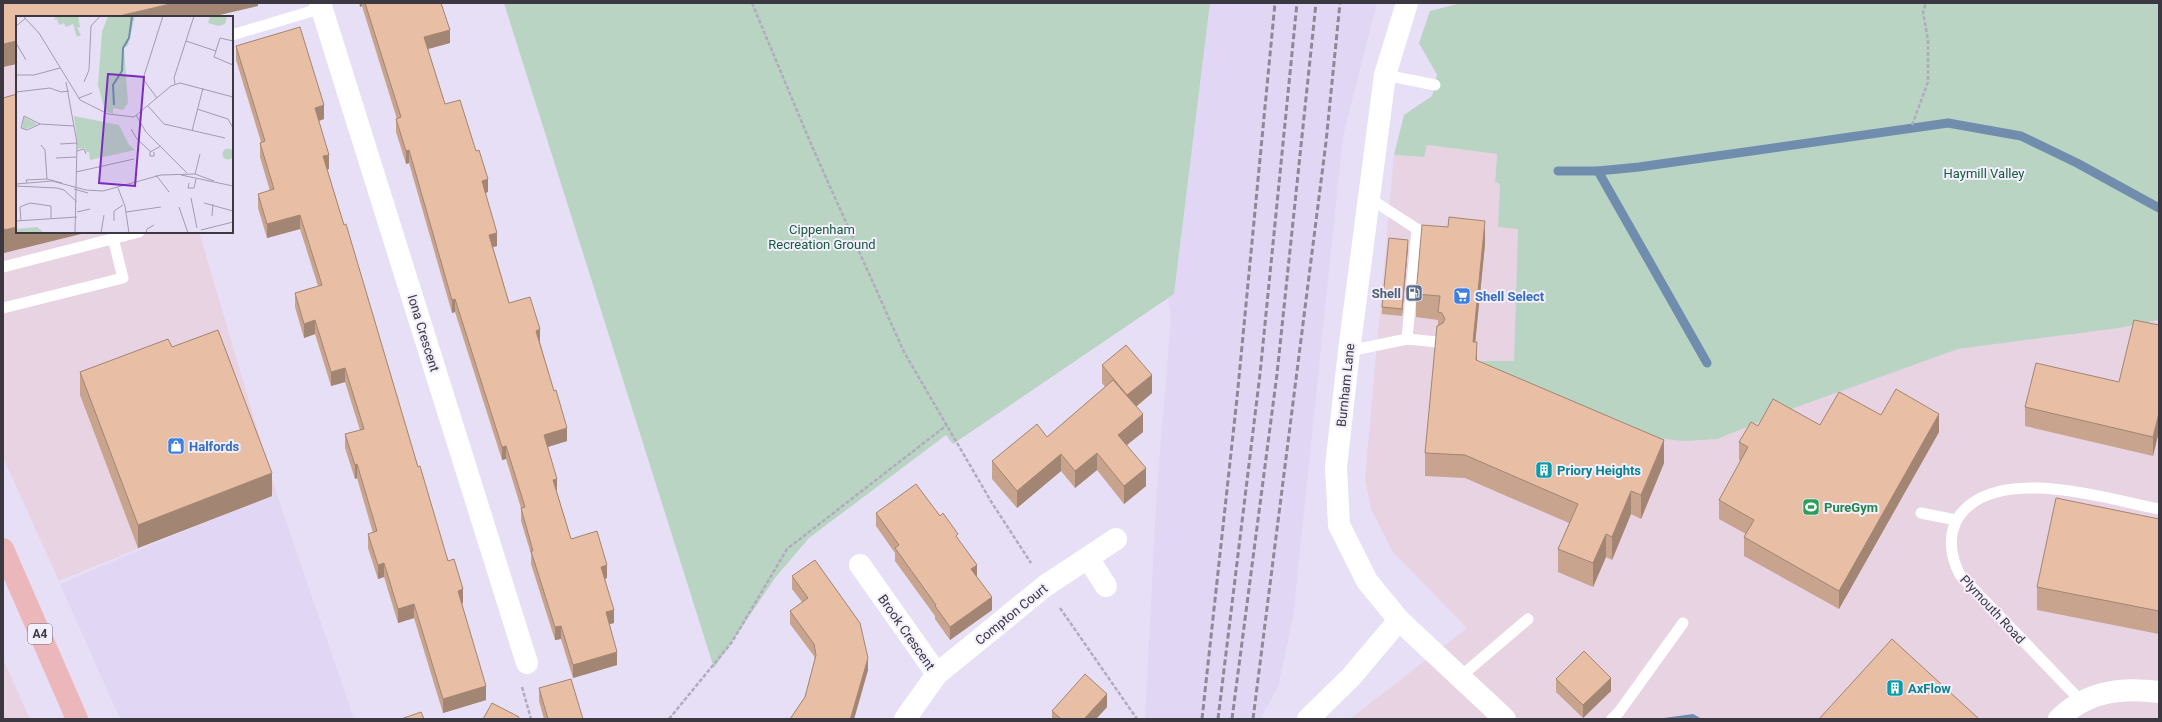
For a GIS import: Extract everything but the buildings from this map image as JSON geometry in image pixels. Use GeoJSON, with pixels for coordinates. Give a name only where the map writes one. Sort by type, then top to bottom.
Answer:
{"type":"FeatureCollection","features":[{"type":"Feature","properties":{"kind":"main road","name":"A4"},"geometry":{"type":"LineString","coordinates":[[3,549],[77,719]]}},
{"type":"Feature","properties":{"kind":"street","name":"Burnham Lane"},"geometry":{"type":"LineString","coordinates":[[1407,3],[1385,75],[1349,351],[1336,467],[1339,525],[1367,581],[1399,620],[1505,719]]}},
{"type":"Feature","properties":{"kind":"street","name":"Iona Crescent"},"geometry":{"type":"LineString","coordinates":[[321,6],[527,663]]}},
{"type":"Feature","properties":{"kind":"street","name":"Compton Court"},"geometry":{"type":"LineString","coordinates":[[937,674],[1045,586],[1116,539]]}},
{"type":"Feature","properties":{"kind":"street"},"geometry":{"type":"LineString","coordinates":[[1088,558],[1106,586]]}},
{"type":"Feature","properties":{"kind":"street","name":"Brook Crescent"},"geometry":{"type":"LineString","coordinates":[[860,564],[937,674],[905,719]]}},
{"type":"Feature","properties":{"kind":"street"},"geometry":{"type":"LineString","coordinates":[[1308,719],[1351,677],[1399,620]]}},
{"type":"Feature","properties":{"kind":"street"},"geometry":{"type":"LineString","coordinates":[[2059,719],[2081,702],[2094,695],[2130,689],[2159,692]]}},
{"type":"Feature","properties":{"kind":"lane"},"geometry":{"type":"LineString","coordinates":[[233,34],[321,6]]}},
{"type":"Feature","properties":{"kind":"lane"},"geometry":{"type":"LineString","coordinates":[[1385,75],[1435,85]]}},
{"type":"Feature","properties":{"kind":"lane"},"geometry":{"type":"LineString","coordinates":[[1369,198],[1417,229],[1408,339]]}},
{"type":"Feature","properties":{"kind":"lane"},"geometry":{"type":"LineString","coordinates":[[3,267],[135,233]]}},
{"type":"Feature","properties":{"kind":"lane"},"geometry":{"type":"LineString","coordinates":[[3,308],[123,278],[113,238]]}},
{"type":"Feature","properties":{"kind":"lane"},"geometry":{"type":"LineString","coordinates":[[1349,351],[1408,339],[1438,342]]}},
{"type":"Feature","properties":{"kind":"lane","name":"Plymouth Road"},"geometry":{"type":"LineString","coordinates":[[2081,702],[1960,575],[1954,564],[1952,550],[1951,534],[1956,520],[1964,509],[1977,499],[2012,488],[2055,488],[2159,509]]}},
{"type":"Feature","properties":{"kind":"lane"},"geometry":{"type":"LineString","coordinates":[[1921,513],[1956,520]]}},
{"type":"Feature","properties":{"kind":"lane"},"geometry":{"type":"LineString","coordinates":[[1460,677],[1528,619]]}},
{"type":"Feature","properties":{"kind":"lane"},"geometry":{"type":"LineString","coordinates":[[1612,719],[1619,712],[1683,623]]}},
{"type":"Feature","properties":{"kind":"path"},"geometry":{"type":"LineString","coordinates":[[752,3],[811,144],[904,352],[992,503],[1045,586],[1137,719]]}},
{"type":"Feature","properties":{"kind":"path"},"geometry":{"type":"LineString","coordinates":[[1912,125],[1928,82],[1928,40],[1923,12],[1926,3]]}},
{"type":"Feature","properties":{"kind":"path"},"geometry":{"type":"LineString","coordinates":[[669,719],[732,642],[787,549],[947,425]]}},
{"type":"Feature","properties":{"kind":"path"},"geometry":{"type":"LineString","coordinates":[[527,663],[531,719]]}},
{"type":"Feature","properties":{"kind":"shaded area"},"geometry":{"type":"Polygon","coordinates":[[[3,3],[16,16],[16,233],[199,233],[276,492],[59,581],[3,457],[3,3]]]}},
{"type":"Feature","properties":{"kind":"shaded area"},"geometry":{"type":"Polygon","coordinates":[[[1210,3],[1377,3],[1343,136],[1293,618],[1278,687],[1260,719],[1145,719],[1157,487],[1171,318],[1168,299],[1174,294],[1210,3]]]}},
{"type":"Feature","properties":{"kind":"shaded area"},"geometry":{"type":"Polygon","coordinates":[[[1427,145],[1497,154],[1495,182],[1500,184],[1498,226],[1518,229],[1514,362],[1482,361],[1786,411],[1958,349],[2119,328],[2159,320],[2159,719],[1350,719],[1467,628],[1392,551],[1371,509],[1365,479],[1394,155],[1423,157],[1427,145]]]}},
{"type":"Feature","properties":{"kind":"shaded area"},"geometry":{"type":"Polygon","coordinates":[[[276,492],[354,719],[120,719],[60,584],[276,492]]]}},
{"type":"Feature","properties":{"kind":"shaded area"},"geometry":{"type":"Polygon","coordinates":[[[3,659],[30,719],[3,719],[3,659]]]}},
{"type":"Feature","properties":{"kind":"green space","name":"Cippenham Recreation Ground"},"geometry":{"type":"Polygon","coordinates":[[[504,3],[1210,3],[1174,294],[953,444],[946,435],[809,538],[775,578],[714,668],[504,3]]]}},
{"type":"Feature","properties":{"kind":"green space","name":"Haymill Valley"},"geometry":{"type":"Polygon","coordinates":[[[1461,3],[2159,3],[2159,320],[2119,328],[1958,349],[1786,411],[1717,439],[1684,441],[1621,434],[1516,382],[1481,361],[1514,361],[1518,229],[1498,227],[1500,184],[1495,182],[1497,154],[1427,145],[1424,157],[1394,155],[1404,115],[1432,96],[1437,75],[1419,43],[1430,11],[1461,3]]]}},
{"type":"Feature","properties":{"kind":"water"},"geometry":{"type":"Polygon","coordinates":[[[1693,714],[1702,719],[1657,719],[1693,714]]]}},
{"type":"Feature","properties":{"kind":"waterway"},"geometry":{"type":"LineString","coordinates":[[1558,171],[1598,171],[1639,167],[1948,123],[2021,136],[2077,163],[2159,208]]}},
{"type":"Feature","properties":{"kind":"waterway"},"geometry":{"type":"LineString","coordinates":[[1598,171],[1707,363]]}},
{"type":"Feature","properties":{"kind":"railway"},"geometry":{"type":"LineString","coordinates":[[1202,719],[1237,398],[1275,3]]}},
{"type":"Feature","properties":{"kind":"railway"},"geometry":{"type":"LineString","coordinates":[[1218,719],[1260,374],[1297,3]]}},
{"type":"Feature","properties":{"kind":"railway"},"geometry":{"type":"LineString","coordinates":[[1232,719],[1277,374],[1316,3]]}},
{"type":"Feature","properties":{"kind":"railway"},"geometry":{"type":"LineString","coordinates":[[1253,719],[1326,142],[1340,3]]}},
{"type":"Feature","properties":{"kind":"place","name":"Shell"},"geometry":{"type":"Point","coordinates":[1414,293]}},
{"type":"Feature","properties":{"kind":"place","name":"Shell Select"},"geometry":{"type":"Point","coordinates":[1462,296]}},
{"type":"Feature","properties":{"kind":"place","name":"Halfords"},"geometry":{"type":"Point","coordinates":[176,446]}},
{"type":"Feature","properties":{"kind":"place","name":"Priory Heights"},"geometry":{"type":"Point","coordinates":[1544,470]}},
{"type":"Feature","properties":{"kind":"place","name":"PureGym"},"geometry":{"type":"Point","coordinates":[1811,507]}},
{"type":"Feature","properties":{"kind":"place","name":"AxFlow"},"geometry":{"type":"Point","coordinates":[1895,688]}}]}
